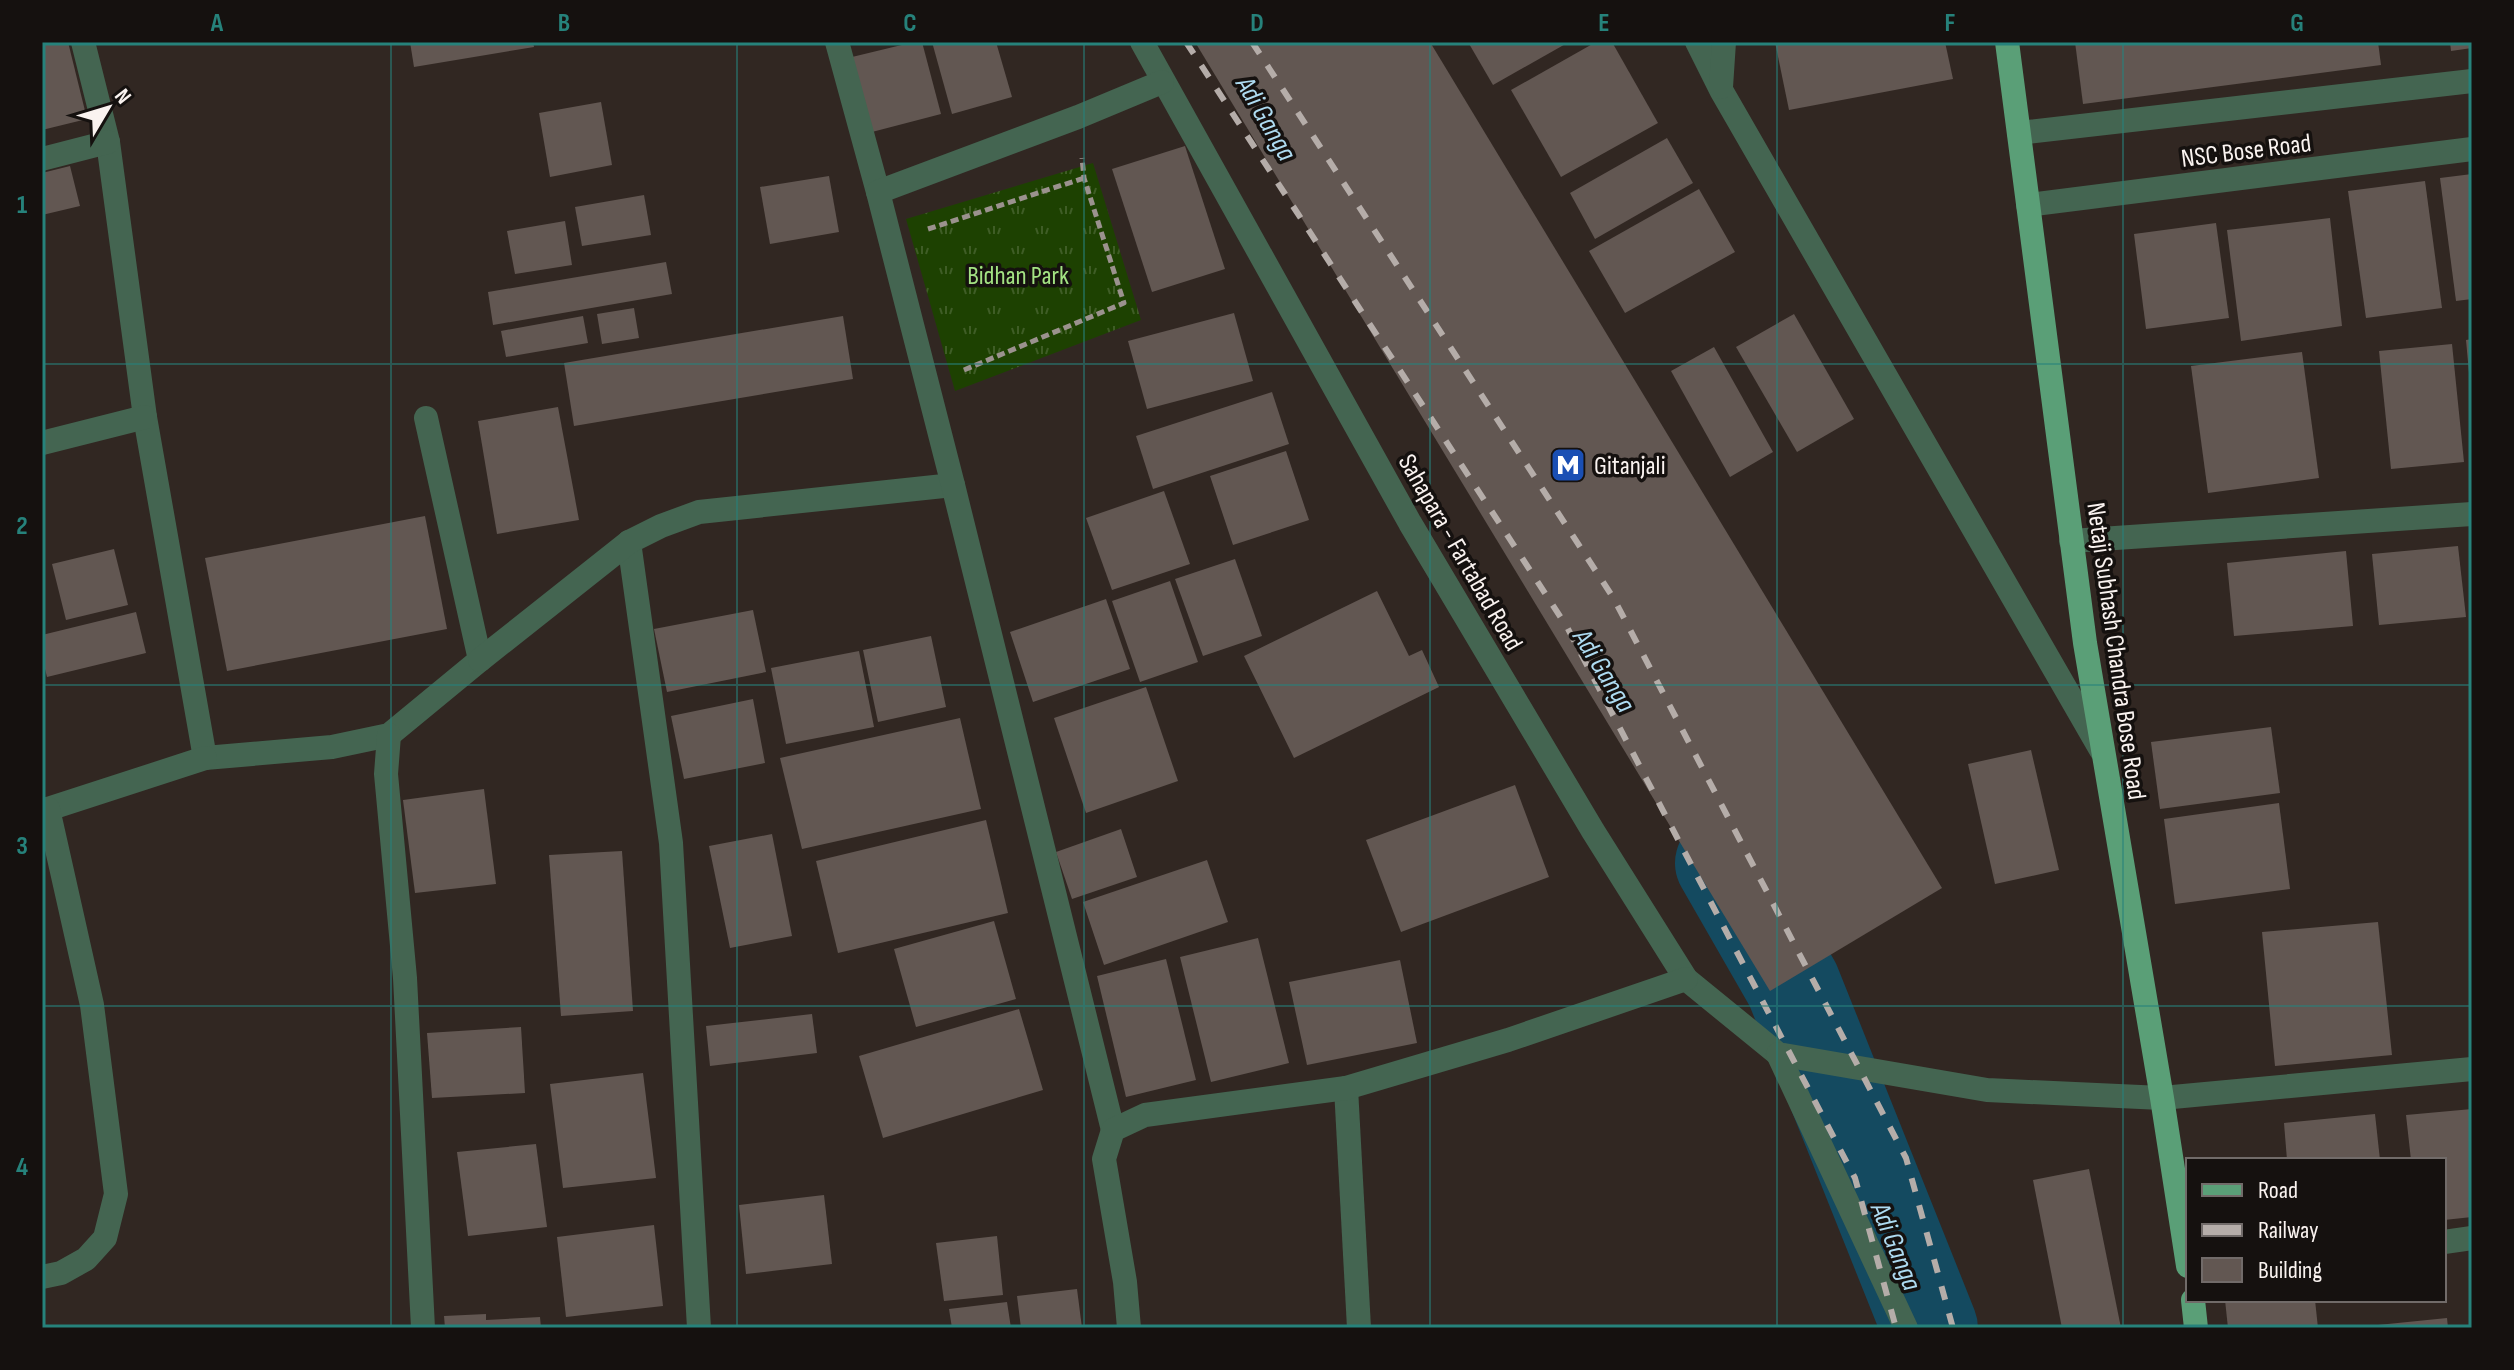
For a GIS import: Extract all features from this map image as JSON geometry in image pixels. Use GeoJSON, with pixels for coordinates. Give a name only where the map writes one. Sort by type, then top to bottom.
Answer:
{"type":"FeatureCollection","features":[{"type":"Feature","properties":{"kind":"main road","name":"Netaji Subhash Chandra Bose Road"},"geometry":{"type":"LineString","coordinates":[[2007,42],[2101,750],[2186,1253]]}},
{"type":"Feature","properties":{"kind":"main road"},"geometry":{"type":"LineString","coordinates":[[2193,1302],[2196,1328]]}},
{"type":"Feature","properties":{"kind":"street"},"geometry":{"type":"LineString","coordinates":[[83,42],[108,142],[145,417],[205,758]]}},
{"type":"Feature","properties":{"kind":"street"},"geometry":{"type":"LineString","coordinates":[[837,42],[953,485],[1113,1130],[1104,1159],[1125,1282],[1129,1328]]}},
{"type":"Feature","properties":{"kind":"street","name":"Sahapara - Fartabad Road"},"geometry":{"type":"LineString","coordinates":[[1142,42],[1410,523],[1593,831],[1686,979],[1786,1056],[1906,1328]]}},
{"type":"Feature","properties":{"kind":"street"},"geometry":{"type":"LineString","coordinates":[[1697,42],[1721,90],[2101,750]]}},
{"type":"Feature","properties":{"kind":"street"},"geometry":{"type":"LineString","coordinates":[[1721,90],[1724,42]]}},
{"type":"Feature","properties":{"kind":"street"},"geometry":{"type":"LineString","coordinates":[[2019,133],[2472,81]]}},
{"type":"Feature","properties":{"kind":"street"},"geometry":{"type":"LineString","coordinates":[[878,192],[1162,82]]}},
{"type":"Feature","properties":{"kind":"street"},"geometry":{"type":"LineString","coordinates":[[42,159],[108,142]]}},
{"type":"Feature","properties":{"kind":"street","name":"NSC Bose Road"},"geometry":{"type":"LineString","coordinates":[[2028,205],[2472,149]]}},
{"type":"Feature","properties":{"kind":"street"},"geometry":{"type":"LineString","coordinates":[[42,443],[145,417]]}},
{"type":"Feature","properties":{"kind":"street"},"geometry":{"type":"LineString","coordinates":[[426,418],[480,660]]}},
{"type":"Feature","properties":{"kind":"street"},"geometry":{"type":"LineString","coordinates":[[42,1277],[61,1273],[86,1259],[105,1238],[116,1194],[92,1005],[45,810],[205,758],[332,747],[389,735],[629,542],[699,512],[953,485]]}},
{"type":"Feature","properties":{"kind":"street"},"geometry":{"type":"LineString","coordinates":[[2071,541],[2472,514]]}},
{"type":"Feature","properties":{"kind":"street"},"geometry":{"type":"LineString","coordinates":[[629,542],[671,843],[699,1328]]}},
{"type":"Feature","properties":{"kind":"street"},"geometry":{"type":"LineString","coordinates":[[389,735],[386,774],[405,978],[423,1328]]}},
{"type":"Feature","properties":{"kind":"street"},"geometry":{"type":"LineString","coordinates":[[1113,1130],[1145,1115],[1346,1088],[1508,1040],[1686,979]]}},
{"type":"Feature","properties":{"kind":"street"},"geometry":{"type":"LineString","coordinates":[[1786,1056],[1987,1090],[2162,1098],[2472,1069]]}},
{"type":"Feature","properties":{"kind":"street"},"geometry":{"type":"LineString","coordinates":[[1346,1088],[1359,1328]]}},
{"type":"Feature","properties":{"kind":"street"},"geometry":{"type":"LineString","coordinates":[[2446,1242],[2472,1238]]}},
{"type":"Feature","properties":{"kind":"path"},"geometry":{"type":"LineString","coordinates":[[958,373],[1124,303],[1084,178],[1078,117]]}},
{"type":"Feature","properties":{"kind":"path"},"geometry":{"type":"LineString","coordinates":[[919,233],[1084,178]]}},
{"type":"Feature","properties":{"kind":"green space","name":"Bidhan Park"},"geometry":{"type":"Polygon","coordinates":[[[1093,163],[1141,320],[955,391],[906,219],[1093,163]]]}},
{"type":"Feature","properties":{"kind":"building"},"geometry":{"type":"Polygon","coordinates":[[[42,42],[68,42],[87,119],[42,130],[42,42]]]}},
{"type":"Feature","properties":{"kind":"building"},"geometry":{"type":"Polygon","coordinates":[[[410,42],[533,42],[534,47],[414,67],[410,42]]]}},
{"type":"Feature","properties":{"kind":"building"},"geometry":{"type":"Polygon","coordinates":[[[922,42],[941,114],[872,132],[852,57],[922,42]]]}},
{"type":"Feature","properties":{"kind":"building"},"geometry":{"type":"Polygon","coordinates":[[[932,42],[996,42],[1012,97],[952,114],[932,42]]]}},
{"type":"Feature","properties":{"kind":"building","name":"Gitanjali"},"geometry":{"type":"Polygon","coordinates":[[[1195,42],[1430,42],[1942,888],[1770,991],[1195,42]]]}},
{"type":"Feature","properties":{"kind":"building"},"geometry":{"type":"Polygon","coordinates":[[[1468,42],[1569,42],[1493,85],[1468,42]]]}},
{"type":"Feature","properties":{"kind":"building"},"geometry":{"type":"Polygon","coordinates":[[[1596,42],[1612,42],[1658,123],[1561,177],[1511,90],[1596,42]]]}},
{"type":"Feature","properties":{"kind":"building"},"geometry":{"type":"Polygon","coordinates":[[[1775,42],[1945,42],[1953,79],[1789,110],[1775,42]]]}},
{"type":"Feature","properties":{"kind":"building"},"geometry":{"type":"Polygon","coordinates":[[[2075,42],[2378,42],[2381,65],[2083,104],[2075,42]]]}},
{"type":"Feature","properties":{"kind":"building"},"geometry":{"type":"Polygon","coordinates":[[[2450,42],[2472,42],[2472,48],[2451,51],[2450,42]]]}},
{"type":"Feature","properties":{"kind":"building"},"geometry":{"type":"Polygon","coordinates":[[[601,102],[612,165],[550,177],[539,113],[601,102]]]}},
{"type":"Feature","properties":{"kind":"building"},"geometry":{"type":"Polygon","coordinates":[[[1667,138],[1693,183],[1595,239],[1570,193],[1667,138]]]}},
{"type":"Feature","properties":{"kind":"building"},"geometry":{"type":"Polygon","coordinates":[[[1185,146],[1225,269],[1152,292],[1112,169],[1185,146]]]}},
{"type":"Feature","properties":{"kind":"building"},"geometry":{"type":"Polygon","coordinates":[[[70,166],[80,206],[42,215],[42,173],[70,166]]]}},
{"type":"Feature","properties":{"kind":"building"},"geometry":{"type":"Polygon","coordinates":[[[2472,174],[2472,299],[2456,301],[2440,178],[2472,174]]]}},
{"type":"Feature","properties":{"kind":"building"},"geometry":{"type":"Polygon","coordinates":[[[829,176],[839,232],[770,244],[760,187],[829,176]]]}},
{"type":"Feature","properties":{"kind":"building"},"geometry":{"type":"Polygon","coordinates":[[[2425,181],[2442,308],[2366,318],[2348,191],[2425,181]]]}},
{"type":"Feature","properties":{"kind":"building"},"geometry":{"type":"Polygon","coordinates":[[[1699,189],[1735,252],[1625,313],[1589,251],[1699,189]]]}},
{"type":"Feature","properties":{"kind":"building"},"geometry":{"type":"Polygon","coordinates":[[[644,195],[651,235],[582,246],[575,207],[644,195]]]}},
{"type":"Feature","properties":{"kind":"building"},"geometry":{"type":"Polygon","coordinates":[[[2330,218],[2342,326],[2241,341],[2227,230],[2330,218]]]}},
{"type":"Feature","properties":{"kind":"building"},"geometry":{"type":"Polygon","coordinates":[[[565,221],[572,265],[515,274],[507,231],[565,221]]]}},
{"type":"Feature","properties":{"kind":"building"},"geometry":{"type":"Polygon","coordinates":[[[2216,223],[2229,318],[2146,329],[2134,234],[2216,223]]]}},
{"type":"Feature","properties":{"kind":"building"},"geometry":{"type":"Polygon","coordinates":[[[666,262],[672,294],[493,325],[488,292],[666,262]]]}},
{"type":"Feature","properties":{"kind":"building"},"geometry":{"type":"Polygon","coordinates":[[[634,308],[639,338],[602,344],[597,314],[634,308]]]}},
{"type":"Feature","properties":{"kind":"building"},"geometry":{"type":"Polygon","coordinates":[[[1234,313],[1253,381],[1147,409],[1128,341],[1234,313]]]}},
{"type":"Feature","properties":{"kind":"building"},"geometry":{"type":"Polygon","coordinates":[[[1794,314],[1854,419],[1797,452],[1736,347],[1794,314]]]}},
{"type":"Feature","properties":{"kind":"building"},"geometry":{"type":"Polygon","coordinates":[[[583,316],[588,343],[506,357],[501,331],[583,316]]]}},
{"type":"Feature","properties":{"kind":"building"},"geometry":{"type":"Polygon","coordinates":[[[843,316],[853,379],[574,426],[564,363],[843,316]]]}},
{"type":"Feature","properties":{"kind":"building"},"geometry":{"type":"Polygon","coordinates":[[[2472,339],[2472,384],[2470,384],[2466,340],[2472,339]]]}},
{"type":"Feature","properties":{"kind":"building"},"geometry":{"type":"Polygon","coordinates":[[[2452,344],[2464,462],[2391,469],[2379,351],[2452,344]]]}},
{"type":"Feature","properties":{"kind":"building"},"geometry":{"type":"Polygon","coordinates":[[[1714,347],[1773,452],[1730,477],[1671,371],[1714,347]]]}},
{"type":"Feature","properties":{"kind":"building"},"geometry":{"type":"Polygon","coordinates":[[[2302,352],[2319,478],[2208,493],[2191,366],[2302,352]]]}},
{"type":"Feature","properties":{"kind":"building"},"geometry":{"type":"Polygon","coordinates":[[[1272,392],[1289,444],[1153,489],[1136,436],[1272,392]]]}},
{"type":"Feature","properties":{"kind":"building"},"geometry":{"type":"Polygon","coordinates":[[[558,407],[579,520],[497,534],[478,421],[558,407]]]}},
{"type":"Feature","properties":{"kind":"building"},"geometry":{"type":"Polygon","coordinates":[[[1286,451],[1309,520],[1233,545],[1210,476],[1286,451]]]}},
{"type":"Feature","properties":{"kind":"building"},"geometry":{"type":"Polygon","coordinates":[[[1164,491],[1190,564],[1112,590],[1086,518],[1164,491]]]}},
{"type":"Feature","properties":{"kind":"building"},"geometry":{"type":"Polygon","coordinates":[[[425,516],[447,629],[227,671],[205,558],[425,516]]]}},
{"type":"Feature","properties":{"kind":"building"},"geometry":{"type":"Polygon","coordinates":[[[2458,546],[2466,617],[2379,625],[2372,554],[2458,546]]]}},
{"type":"Feature","properties":{"kind":"building"},"geometry":{"type":"Polygon","coordinates":[[[114,549],[128,605],[66,620],[52,564],[114,549]]]}},
{"type":"Feature","properties":{"kind":"building"},"geometry":{"type":"Polygon","coordinates":[[[2346,551],[2353,626],[2234,636],[2227,563],[2346,551]]]}},
{"type":"Feature","properties":{"kind":"building"},"geometry":{"type":"Polygon","coordinates":[[[1235,559],[1262,636],[1203,656],[1175,579],[1235,559]]]}},
{"type":"Feature","properties":{"kind":"building"},"geometry":{"type":"Polygon","coordinates":[[[1170,581],[1198,662],[1140,682],[1112,601],[1170,581]]]}},
{"type":"Feature","properties":{"kind":"building"},"geometry":{"type":"Polygon","coordinates":[[[1377,591],[1409,656],[1422,650],[1439,687],[1294,758],[1244,656],[1377,591]]]}},
{"type":"Feature","properties":{"kind":"building"},"geometry":{"type":"Polygon","coordinates":[[[1106,599],[1130,669],[1033,702],[1010,632],[1106,599]]]}},
{"type":"Feature","properties":{"kind":"building"},"geometry":{"type":"Polygon","coordinates":[[[753,610],[766,672],[667,692],[654,629],[753,610]]]}},
{"type":"Feature","properties":{"kind":"building"},"geometry":{"type":"Polygon","coordinates":[[[136,612],[146,653],[47,677],[42,657],[42,635],[136,612]]]}},
{"type":"Feature","properties":{"kind":"building"},"geometry":{"type":"Polygon","coordinates":[[[931,636],[946,707],[878,722],[863,650],[931,636]]]}},
{"type":"Feature","properties":{"kind":"building"},"geometry":{"type":"Polygon","coordinates":[[[859,651],[874,727],[786,744],[771,668],[859,651]]]}},
{"type":"Feature","properties":{"kind":"building"},"geometry":{"type":"Polygon","coordinates":[[[1146,687],[1178,781],[1086,813],[1054,718],[1146,687]]]}},
{"type":"Feature","properties":{"kind":"building"},"geometry":{"type":"Polygon","coordinates":[[[753,699],[765,763],[684,779],[671,716],[753,699]]]}},
{"type":"Feature","properties":{"kind":"building"},"geometry":{"type":"Polygon","coordinates":[[[960,718],[981,809],[802,849],[780,758],[960,718]]]}},
{"type":"Feature","properties":{"kind":"building"},"geometry":{"type":"Polygon","coordinates":[[[2271,727],[2280,793],[2160,809],[2151,742],[2271,727]]]}},
{"type":"Feature","properties":{"kind":"building"},"geometry":{"type":"Polygon","coordinates":[[[2031,750],[2059,870],[1995,884],[1968,764],[2031,750]]]}},
{"type":"Feature","properties":{"kind":"building"},"geometry":{"type":"Polygon","coordinates":[[[1515,785],[1549,877],[1401,932],[1366,840],[1515,785]]]}},
{"type":"Feature","properties":{"kind":"building"},"geometry":{"type":"Polygon","coordinates":[[[484,789],[496,884],[415,893],[403,800],[484,789]]]}},
{"type":"Feature","properties":{"kind":"building"},"geometry":{"type":"Polygon","coordinates":[[[2279,803],[2290,889],[2175,904],[2164,819],[2279,803]]]}},
{"type":"Feature","properties":{"kind":"building"},"geometry":{"type":"Polygon","coordinates":[[[986,820],[1008,913],[838,953],[816,861],[986,820]]]}},
{"type":"Feature","properties":{"kind":"building"},"geometry":{"type":"Polygon","coordinates":[[[1121,829],[1137,877],[1072,899],[1056,852],[1121,829]]]}},
{"type":"Feature","properties":{"kind":"building"},"geometry":{"type":"Polygon","coordinates":[[[772,834],[792,936],[730,948],[709,846],[772,834]]]}},
{"type":"Feature","properties":{"kind":"building"},"geometry":{"type":"Polygon","coordinates":[[[622,851],[633,1011],[561,1016],[549,855],[622,851]]]}},
{"type":"Feature","properties":{"kind":"building"},"geometry":{"type":"Polygon","coordinates":[[[1207,860],[1228,922],[1104,965],[1083,902],[1207,860]]]}},
{"type":"Feature","properties":{"kind":"building"},"geometry":{"type":"Polygon","coordinates":[[[994,921],[1016,999],[916,1027],[894,949],[994,921]]]}},
{"type":"Feature","properties":{"kind":"building"},"geometry":{"type":"Polygon","coordinates":[[[2378,922],[2392,1055],[2275,1066],[2262,932],[2378,922]]]}},
{"type":"Feature","properties":{"kind":"building"},"geometry":{"type":"Polygon","coordinates":[[[1258,938],[1289,1063],[1211,1082],[1180,957],[1258,938]]]}},
{"type":"Feature","properties":{"kind":"building"},"geometry":{"type":"Polygon","coordinates":[[[1166,959],[1196,1080],[1126,1097],[1097,976],[1166,959]]]}},
{"type":"Feature","properties":{"kind":"building"},"geometry":{"type":"Polygon","coordinates":[[[1400,960],[1417,1043],[1307,1065],[1289,982],[1400,960]]]}},
{"type":"Feature","properties":{"kind":"building"},"geometry":{"type":"Polygon","coordinates":[[[1019,1009],[1043,1090],[883,1138],[859,1056],[1019,1009]]]}},
{"type":"Feature","properties":{"kind":"building"},"geometry":{"type":"Polygon","coordinates":[[[812,1014],[817,1053],[710,1066],[706,1026],[812,1014]]]}},
{"type":"Feature","properties":{"kind":"building"},"geometry":{"type":"Polygon","coordinates":[[[521,1027],[525,1093],[432,1098],[427,1033],[521,1027]]]}},
{"type":"Feature","properties":{"kind":"building"},"geometry":{"type":"Polygon","coordinates":[[[643,1073],[656,1178],[563,1188],[550,1084],[643,1073]]]}},
{"type":"Feature","properties":{"kind":"building"},"geometry":{"type":"Polygon","coordinates":[[[2472,1109],[2472,1217],[2446,1220],[2446,1158],[2411,1158],[2406,1115],[2472,1109]]]}},
{"type":"Feature","properties":{"kind":"building"},"geometry":{"type":"Polygon","coordinates":[[[2375,1114],[2380,1158],[2287,1158],[2284,1123],[2375,1114]]]}},
{"type":"Feature","properties":{"kind":"building"},"geometry":{"type":"Polygon","coordinates":[[[536,1144],[547,1227],[468,1236],[457,1152],[536,1144]]]}},
{"type":"Feature","properties":{"kind":"building"},"geometry":{"type":"Polygon","coordinates":[[[2089,1169],[2121,1328],[2062,1328],[2033,1180],[2089,1169]]]}},
{"type":"Feature","properties":{"kind":"building"},"geometry":{"type":"Polygon","coordinates":[[[824,1195],[832,1264],[746,1274],[739,1205],[824,1195]]]}},
{"type":"Feature","properties":{"kind":"building"},"geometry":{"type":"Polygon","coordinates":[[[654,1225],[663,1306],[566,1317],[557,1237],[654,1225]]]}},
{"type":"Feature","properties":{"kind":"building"},"geometry":{"type":"Polygon","coordinates":[[[997,1236],[1003,1295],[944,1301],[936,1243],[997,1236]]]}},
{"type":"Feature","properties":{"kind":"building"},"geometry":{"type":"Polygon","coordinates":[[[1077,1289],[1082,1328],[1021,1328],[1017,1296],[1077,1289]]]}},
{"type":"Feature","properties":{"kind":"building"},"geometry":{"type":"Polygon","coordinates":[[[1007,1302],[1011,1328],[952,1328],[949,1309],[1007,1302]]]}},
{"type":"Feature","properties":{"kind":"building"},"geometry":{"type":"Polygon","coordinates":[[[2225,1302],[2315,1302],[2318,1328],[2228,1328],[2225,1302]]]}},
{"type":"Feature","properties":{"kind":"building"},"geometry":{"type":"Polygon","coordinates":[[[486,1314],[486,1320],[540,1317],[541,1328],[445,1328],[444,1316],[486,1314]]]}},
{"type":"Feature","properties":{"kind":"building"},"geometry":{"type":"Polygon","coordinates":[[[2447,1318],[2448,1328],[2368,1328],[2368,1326],[2447,1318]]]}},
{"type":"Feature","properties":{"kind":"waterway","name":"Adi Ganga"},"geometry":{"type":"LineString","coordinates":[[1723,863],[1793,985],[1930,1328]]}},
{"type":"Feature","properties":{"kind":"railway"},"geometry":{"type":"LineString","coordinates":[[1186,42],[1567,627],[1855,1178],[1896,1328]]}},
{"type":"Feature","properties":{"kind":"railway"},"geometry":{"type":"LineString","coordinates":[[1252,42],[1614,599],[1906,1158],[1953,1328]]}},
{"type":"Feature","properties":{"kind":"place","name":"Gitanjali"},"geometry":{"type":"Point","coordinates":[1568,465]}}]}
